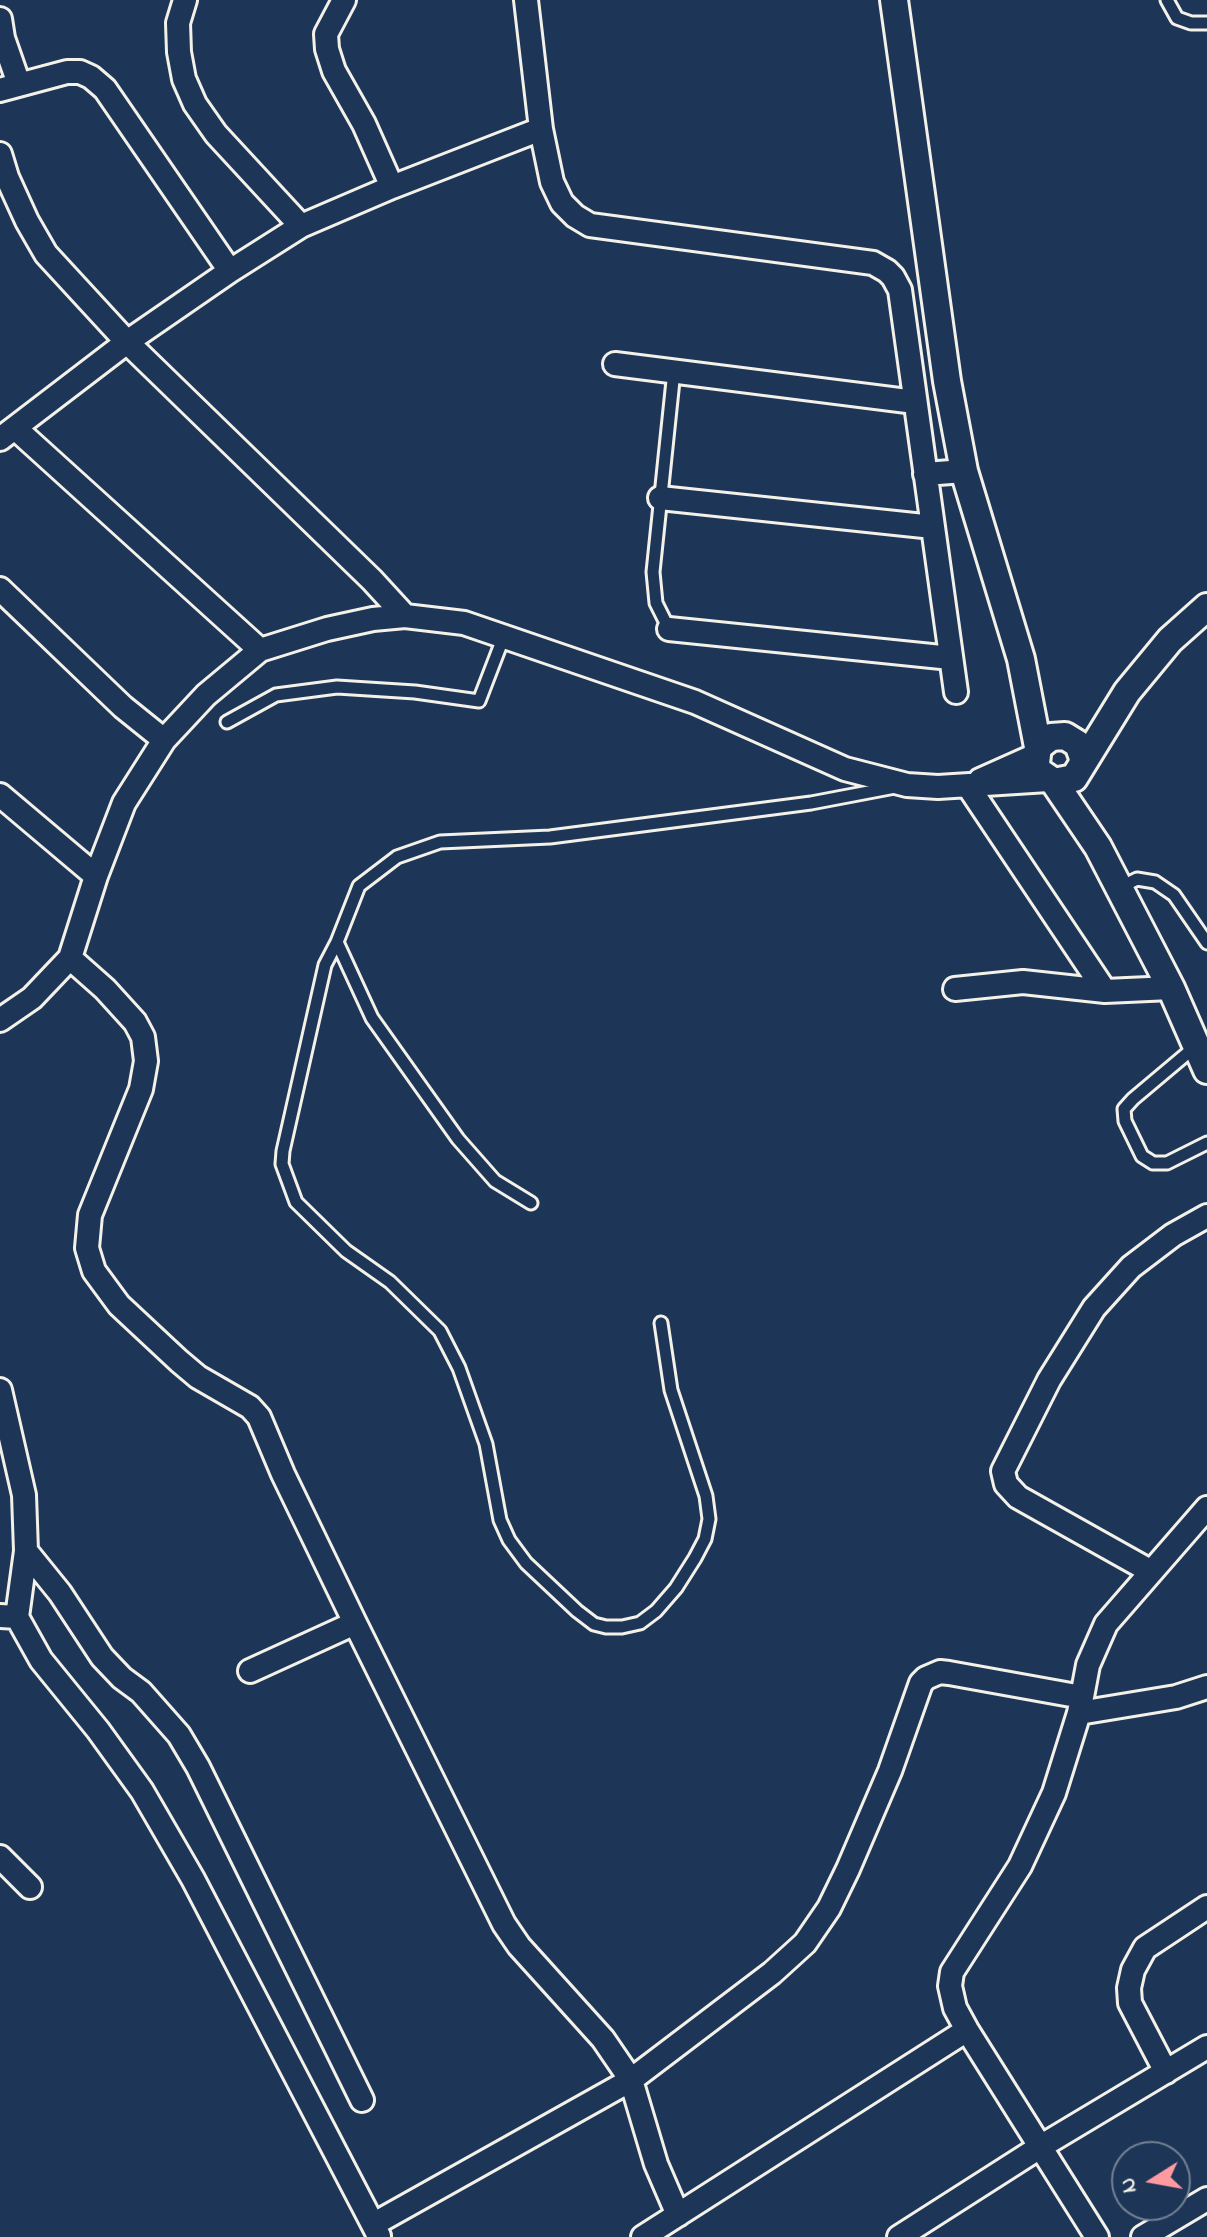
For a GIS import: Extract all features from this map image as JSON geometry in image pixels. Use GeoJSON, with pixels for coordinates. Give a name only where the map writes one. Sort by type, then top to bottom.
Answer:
{"type":"FeatureCollection","features":[{"type":"Feature","properties":{"kind":"street"},"geometry":{"type":"LineString","coordinates":[[185,0],[178,23],[179,52],[184,79],[195,104],[216,134],[301,226]]}},
{"type":"Feature","properties":{"kind":"street"},"geometry":{"type":"LineString","coordinates":[[344,0],[326,34],[327,49],[334,71],[364,124],[392,187]]}},
{"type":"Feature","properties":{"kind":"street"},"geometry":{"type":"LineString","coordinates":[[526,0],[541,129],[552,182],[562,203],[575,216],[590,225],[873,263],[887,271],[900,290],[956,692]]}},
{"type":"Feature","properties":{"kind":"street"},"geometry":{"type":"LineString","coordinates":[[894,0],[947,381],[964,471],[1049,743],[1038,771],[1051,781],[1098,847],[1171,988],[1202,1058]]}},
{"type":"Feature","properties":{"kind":"street"},"geometry":{"type":"LineString","coordinates":[[0,19],[10,87],[57,74],[80,72],[105,89],[230,271]]}},
{"type":"Feature","properties":{"kind":"street"},"geometry":{"type":"LineString","coordinates":[[260,650],[7,434],[127,342],[301,226],[541,129]]}},
{"type":"Feature","properties":{"kind":"street"},"geometry":{"type":"LineString","coordinates":[[0,154],[27,221],[46,254],[127,342],[372,580],[405,616]]}},
{"type":"Feature","properties":{"kind":"street"},"geometry":{"type":"LineString","coordinates":[[615,364],[915,402]]}},
{"type":"Feature","properties":{"kind":"street"},"geometry":{"type":"LineString","coordinates":[[925,474],[964,471]]}},
{"type":"Feature","properties":{"kind":"street"},"geometry":{"type":"LineString","coordinates":[[660,498],[933,527]]}},
{"type":"Feature","properties":{"kind":"street"},"geometry":{"type":"LineString","coordinates":[[0,589],[123,707],[164,740]]}},
{"type":"Feature","properties":{"kind":"street"},"geometry":{"type":"LineString","coordinates":[[0,1020],[32,998],[70,958],[96,876],[124,803],[164,740],[206,695],[260,650],[327,629],[373,619],[405,616],[464,623],[695,702],[845,769],[907,785],[968,786],[1067,781],[1080,769],[1127,692],[1170,640],[1207,607]]}},
{"type":"Feature","properties":{"kind":"street"},"geometry":{"type":"LineString","coordinates":[[669,629],[951,658]]}},
{"type":"Feature","properties":{"kind":"street"},"geometry":{"type":"LineString","coordinates":[[968,786],[1049,743],[1127,692]]}},
{"type":"Feature","properties":{"kind":"street"},"geometry":{"type":"LineString","coordinates":[[1049,743],[1078,744],[1083,758],[1080,769],[1098,847]]}},
{"type":"Feature","properties":{"kind":"street"},"geometry":{"type":"LineString","coordinates":[[968,786],[1105,991]]}},
{"type":"Feature","properties":{"kind":"street"},"geometry":{"type":"LineString","coordinates":[[0,795],[96,876]]}},
{"type":"Feature","properties":{"kind":"street"},"geometry":{"type":"LineString","coordinates":[[70,958],[105,989],[135,1022],[143,1037],[146,1061],[141,1089],[90,1215],[87,1248],[94,1271],[119,1305],[179,1361],[198,1377],[250,1407],[259,1417],[355,1623],[504,1924],[519,1946],[603,2039],[631,2080],[656,2164],[678,2215]]}},
{"type":"Feature","properties":{"kind":"street"},"geometry":{"type":"LineString","coordinates":[[955,989],[1023,982],[1105,991],[1171,988]]}},
{"type":"Feature","properties":{"kind":"street"},"geometry":{"type":"LineString","coordinates":[[1150,1571],[1018,1497],[1006,1484],[1003,1471],[1049,1380],[1094,1308],[1131,1267],[1173,1235],[1207,1216]]}},
{"type":"Feature","properties":{"kind":"street"},"geometry":{"type":"LineString","coordinates":[[0,1390],[24,1495],[26,1551],[8,1617],[142,1791],[193,1879],[376,2231],[631,2080],[772,1973],[805,1943],[829,1908],[848,1869],[890,1771],[921,1683],[926,1678],[940,1672],[949,1673],[1081,1705],[1176,1697],[1207,1687]]}},
{"type":"Feature","properties":{"kind":"street"},"geometry":{"type":"LineString","coordinates":[[1097,2237],[967,2030],[955,2008],[950,1986],[952,1972],[1020,1866],[1054,1793],[1081,1705],[1088,1665],[1106,1624],[1207,1508]]}},
{"type":"Feature","properties":{"kind":"street"},"geometry":{"type":"LineString","coordinates":[[26,1551],[60,1593],[102,1657],[141,1692],[179,1735],[198,1767],[362,2100]]}},
{"type":"Feature","properties":{"kind":"street"},"geometry":{"type":"LineString","coordinates":[[250,1671],[355,1623]]}},
{"type":"Feature","properties":{"kind":"street"},"geometry":{"type":"LineString","coordinates":[[0,1857],[30,1887]]}},
{"type":"Feature","properties":{"kind":"street"},"geometry":{"type":"LineString","coordinates":[[1166,2072],[1130,2003],[1131,1979],[1145,1948],[1207,1907]]}},
{"type":"Feature","properties":{"kind":"street"},"geometry":{"type":"LineString","coordinates":[[643,2237],[967,2030]]}},
{"type":"Feature","properties":{"kind":"street"},"geometry":{"type":"LineString","coordinates":[[899,2237],[1040,2147],[1207,2047]]}},
{"type":"Feature","properties":{"kind":"street"},"geometry":{"type":"LineString","coordinates":[[1143,2237],[1207,2199]]}},
{"type":"Feature","properties":{"kind":"lane"},"geometry":{"type":"LineString","coordinates":[[1167,0],[1177,18],[1191,23],[1207,23]]}},
{"type":"Feature","properties":{"kind":"lane"},"geometry":{"type":"LineString","coordinates":[[669,629],[656,603],[653,572],[674,371]]}},
{"type":"Feature","properties":{"kind":"lane"},"geometry":{"type":"LineString","coordinates":[[227,722],[276,695],[337,687],[415,692],[479,701],[504,635]]}},
{"type":"Feature","properties":{"kind":"lane"},"geometry":{"type":"LineString","coordinates":[[661,1323],[671,1390],[706,1496],[709,1519],[705,1539],[695,1558],[676,1588],[656,1611],[640,1623],[606,1627],[594,1624],[577,1611],[526,1563],[509,1540],[500,1520],[493,1468],[486,1444],[459,1368],[440,1331],[390,1282],[346,1251],[296,1202],[282,1164],[325,965],[359,886],[397,857],[440,842],[550,837],[811,803],[907,785]]}},
{"type":"Feature","properties":{"kind":"lane"},"geometry":{"type":"LineString","coordinates":[[1119,888],[1137,879],[1155,882],[1174,895],[1207,943]]}},
{"type":"Feature","properties":{"kind":"lane"},"geometry":{"type":"LineString","coordinates":[[337,942],[372,1018],[458,1139],[495,1181],[531,1203]]}},
{"type":"Feature","properties":{"kind":"lane"},"geometry":{"type":"LineString","coordinates":[[1202,1058],[1133,1099],[1124,1109],[1125,1121],[1142,1156],[1153,1163],[1167,1163],[1207,1143]]}}]}
